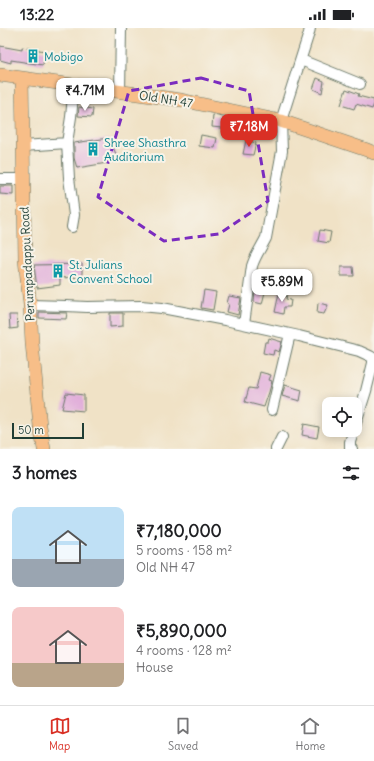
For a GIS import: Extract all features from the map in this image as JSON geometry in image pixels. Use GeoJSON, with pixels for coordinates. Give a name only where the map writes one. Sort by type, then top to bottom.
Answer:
{"type":"FeatureCollection","features":[{"type":"Feature","properties":{"kind":"main road","name":"Old NH 47"},"geometry":{"type":"LineString","coordinates":[[0,75],[181,100],[281,121],[374,153]]}},
{"type":"Feature","properties":{"kind":"main road","name":"Perumpadappu Road"},"geometry":{"type":"LineString","coordinates":[[22,78],[25,260],[30,305],[32,350],[40,426],[44,449]]}},
{"type":"Feature","properties":{"kind":"street"},"geometry":{"type":"LineString","coordinates":[[120,92],[121,28]]}},
{"type":"Feature","properties":{"kind":"street"},"geometry":{"type":"LineString","coordinates":[[244,324],[252,266],[266,238],[282,151],[281,121],[310,28]]}},
{"type":"Feature","properties":{"kind":"street"},"geometry":{"type":"LineString","coordinates":[[301,60],[360,84]]}},
{"type":"Feature","properties":{"kind":"street"},"geometry":{"type":"LineString","coordinates":[[72,227],[74,215],[68,178],[67,143],[74,85]]}},
{"type":"Feature","properties":{"kind":"street"},"geometry":{"type":"LineString","coordinates":[[23,146],[67,143]]}},
{"type":"Feature","properties":{"kind":"street"},"geometry":{"type":"LineString","coordinates":[[0,179],[23,179]]}},
{"type":"Feature","properties":{"kind":"street"},"geometry":{"type":"LineString","coordinates":[[30,305],[87,307],[141,306],[162,308],[290,334],[358,351],[373,358],[362,404]]}},
{"type":"Feature","properties":{"kind":"street"},"geometry":{"type":"LineString","coordinates":[[272,410],[290,334]]}},
{"type":"Feature","properties":{"kind":"street"},"geometry":{"type":"LineString","coordinates":[[276,449],[282,437]]}},
{"type":"Feature","properties":{"kind":"street"},"geometry":{"type":"LineString","coordinates":[[352,437],[350,448],[352,449]]}},
{"type":"Feature","properties":{"kind":"highlighted area"},"geometry":{"type":"Polygon","coordinates":[[[201,78],[249,91],[268,201],[219,234],[164,241],[98,197],[129,91],[201,78]]]}},
{"type":"Feature","properties":{"kind":"building"},"geometry":{"type":"Polygon","coordinates":[[[0,46],[22,50],[22,47],[45,51],[43,65],[11,60],[11,63],[0,60],[0,46]]]}},
{"type":"Feature","properties":{"kind":"building"},"geometry":{"type":"Polygon","coordinates":[[[317,78],[324,81],[322,93],[313,89],[317,78]]]}},
{"type":"Feature","properties":{"kind":"building"},"geometry":{"type":"Polygon","coordinates":[[[346,89],[359,94],[358,96],[374,100],[372,109],[356,104],[354,109],[341,105],[346,89]]]}},
{"type":"Feature","properties":{"kind":"building"},"geometry":{"type":"Polygon","coordinates":[[[79,107],[93,109],[92,117],[78,116],[79,107]]]}},
{"type":"Feature","properties":{"kind":"building"},"geometry":{"type":"Polygon","coordinates":[[[213,115],[233,119],[231,129],[212,127],[213,115]]]}},
{"type":"Feature","properties":{"kind":"building"},"geometry":{"type":"Polygon","coordinates":[[[201,135],[217,138],[215,148],[199,146],[201,135]]]}},
{"type":"Feature","properties":{"kind":"building","name":"Shree Shasthra Auditorium"},"geometry":{"type":"Polygon","coordinates":[[[109,138],[116,154],[113,162],[77,168],[74,158],[74,143],[109,138]]]}},
{"type":"Feature","properties":{"kind":"building"},"geometry":{"type":"Polygon","coordinates":[[[246,140],[256,143],[253,155],[243,154],[246,140]]]}},
{"type":"Feature","properties":{"kind":"building"},"geometry":{"type":"Polygon","coordinates":[[[0,186],[13,186],[13,195],[0,194],[0,186]]]}},
{"type":"Feature","properties":{"kind":"building"},"geometry":{"type":"Polygon","coordinates":[[[320,230],[331,232],[329,243],[318,241],[320,230]]]}},
{"type":"Feature","properties":{"kind":"building","name":"St. Julians Convent School"},"geometry":{"type":"Polygon","coordinates":[[[82,264],[82,277],[60,278],[60,285],[37,288],[34,265],[82,264]]]}},
{"type":"Feature","properties":{"kind":"building"},"geometry":{"type":"Polygon","coordinates":[[[341,267],[353,267],[354,276],[341,276],[341,267]]]}},
{"type":"Feature","properties":{"kind":"building"},"geometry":{"type":"Polygon","coordinates":[[[204,290],[216,292],[213,310],[201,308],[204,290]]]}},
{"type":"Feature","properties":{"kind":"building"},"geometry":{"type":"Polygon","coordinates":[[[255,291],[265,292],[262,304],[254,302],[255,291]]]}},
{"type":"Feature","properties":{"kind":"building"},"geometry":{"type":"Polygon","coordinates":[[[279,293],[287,294],[286,299],[291,300],[290,307],[284,307],[283,314],[275,312],[279,293]]]}},
{"type":"Feature","properties":{"kind":"building"},"geometry":{"type":"Polygon","coordinates":[[[229,296],[241,298],[238,315],[227,312],[229,296]]]}},
{"type":"Feature","properties":{"kind":"building"},"geometry":{"type":"Polygon","coordinates":[[[318,303],[328,305],[324,314],[317,313],[318,303]]]}},
{"type":"Feature","properties":{"kind":"building"},"geometry":{"type":"Polygon","coordinates":[[[39,312],[67,313],[66,319],[39,318],[39,312]]]}},
{"type":"Feature","properties":{"kind":"building"},"geometry":{"type":"Polygon","coordinates":[[[110,313],[123,313],[123,326],[110,327],[110,313]]]}},
{"type":"Feature","properties":{"kind":"building"},"geometry":{"type":"Polygon","coordinates":[[[9,315],[17,315],[18,328],[10,329],[9,315]]]}},
{"type":"Feature","properties":{"kind":"building"},"geometry":{"type":"Polygon","coordinates":[[[269,338],[282,342],[279,352],[274,350],[273,355],[263,353],[265,342],[268,342],[269,338]]]}},
{"type":"Feature","properties":{"kind":"building"},"geometry":{"type":"Polygon","coordinates":[[[260,372],[271,375],[269,380],[272,381],[264,407],[245,402],[249,388],[256,389],[260,372]]]}},
{"type":"Feature","properties":{"kind":"building"},"geometry":{"type":"Polygon","coordinates":[[[285,385],[302,390],[300,401],[282,396],[285,385]]]}},
{"type":"Feature","properties":{"kind":"building"},"geometry":{"type":"Polygon","coordinates":[[[66,393],[84,395],[84,411],[62,409],[66,393]]]}},
{"type":"Feature","properties":{"kind":"building"},"geometry":{"type":"Polygon","coordinates":[[[304,424],[319,427],[317,438],[302,435],[304,424]]]}},
{"type":"Feature","properties":{"kind":"place","name":"Mobigo"},"geometry":{"type":"Point","coordinates":[33,56]}},
{"type":"Feature","properties":{"kind":"place","name":"Shree Shasthra Auditorium"},"geometry":{"type":"Point","coordinates":[93,149]}},
{"type":"Feature","properties":{"kind":"place","name":"St. Julians Convent School"},"geometry":{"type":"Point","coordinates":[58,271]}}]}
